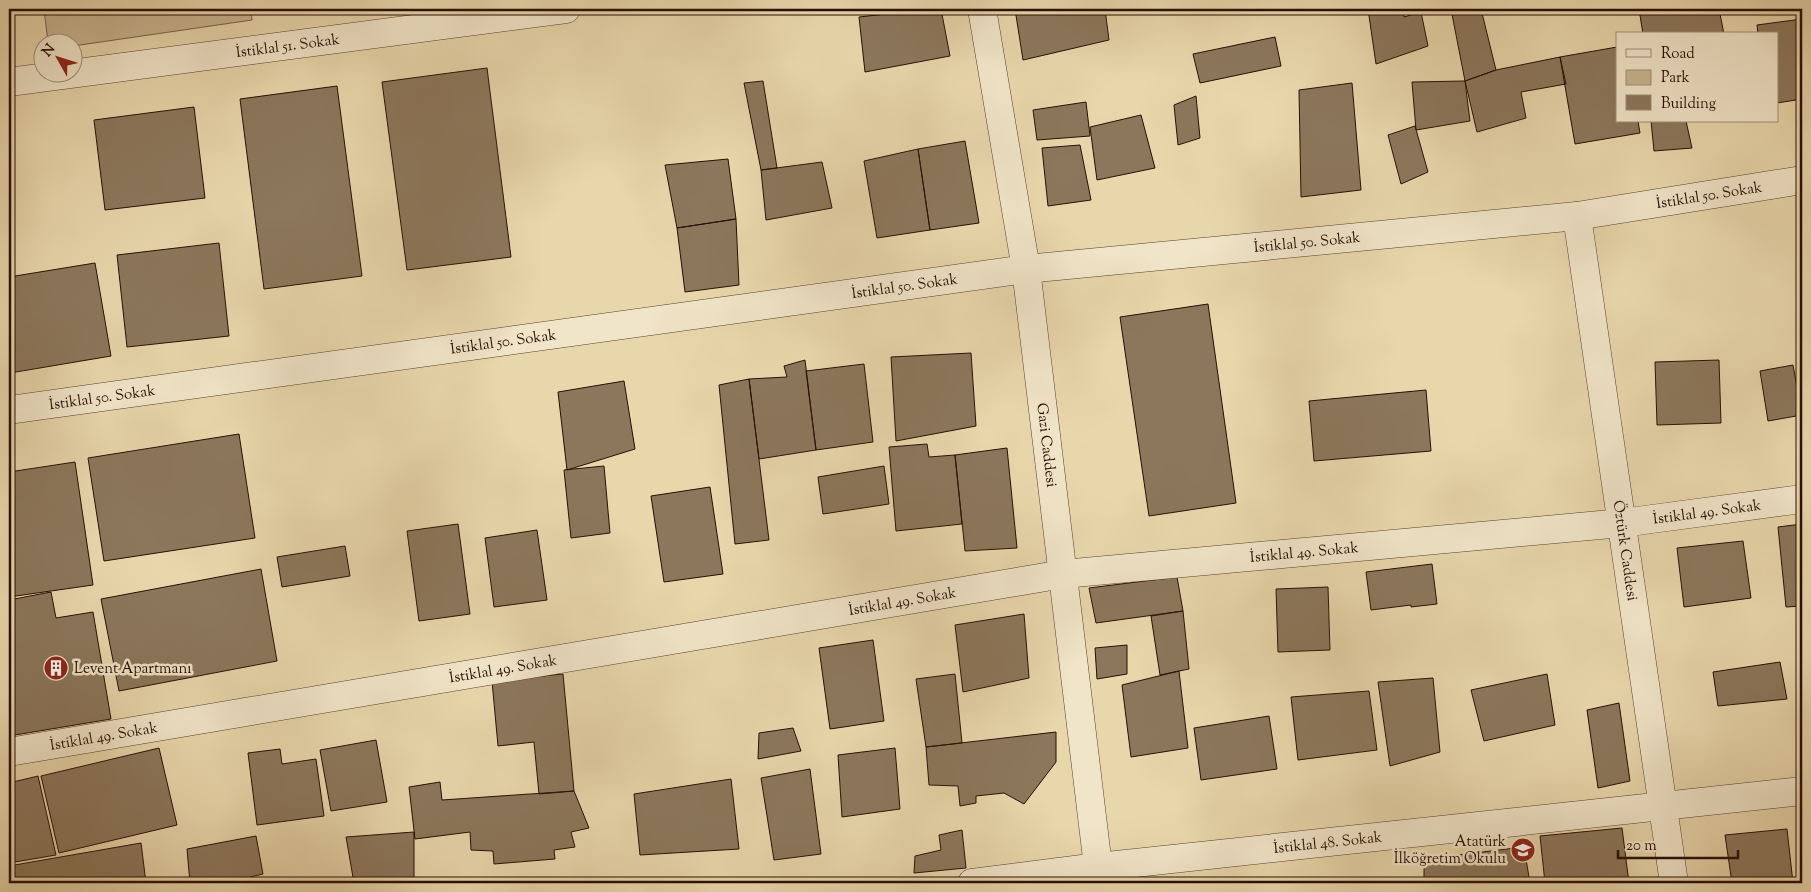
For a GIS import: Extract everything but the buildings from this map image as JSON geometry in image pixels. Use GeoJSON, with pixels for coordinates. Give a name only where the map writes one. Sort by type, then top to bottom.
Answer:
{"type":"FeatureCollection","features":[{"type":"Feature","properties":{"kind":"street","name":"İstiklal 51. Sokak"},"geometry":{"type":"LineString","coordinates":[[9,82],[566,9]]}},
{"type":"Feature","properties":{"kind":"street","name":"Gazi Caddesi"},"geometry":{"type":"LineString","coordinates":[[982,9],[1026,269],[1099,875]]}},
{"type":"Feature","properties":{"kind":"street","name":"İstiklal 50. Sokak"},"geometry":{"type":"LineString","coordinates":[[9,410],[1026,269],[1578,216],[1802,180]]}},
{"type":"Feature","properties":{"kind":"street","name":"Öztürk Caddesi"},"geometry":{"type":"LineString","coordinates":[[1578,216],[1674,883]]}},
{"type":"Feature","properties":{"kind":"street","name":"İstiklal 49. Sokak"},"geometry":{"type":"LineString","coordinates":[[9,752],[1062,574],[1622,523],[1802,499]]}},
{"type":"Feature","properties":{"kind":"street","name":"İstiklal 48. Sokak"},"geometry":{"type":"LineString","coordinates":[[972,883],[1099,875],[1802,790]]}},
{"type":"Feature","properties":{"kind":"green space"},"geometry":{"type":"Polygon","coordinates":[[[44,9],[251,9],[252,20],[82,45],[82,32],[47,32],[44,9]]]}},
{"type":"Feature","properties":{"kind":"place","name":"Levent Apartmanı"},"geometry":{"type":"Point","coordinates":[56,668]}},
{"type":"Feature","properties":{"kind":"place","name":"Atatürk İlköğretim Okulu"},"geometry":{"type":"Point","coordinates":[1523,850]}}]}
